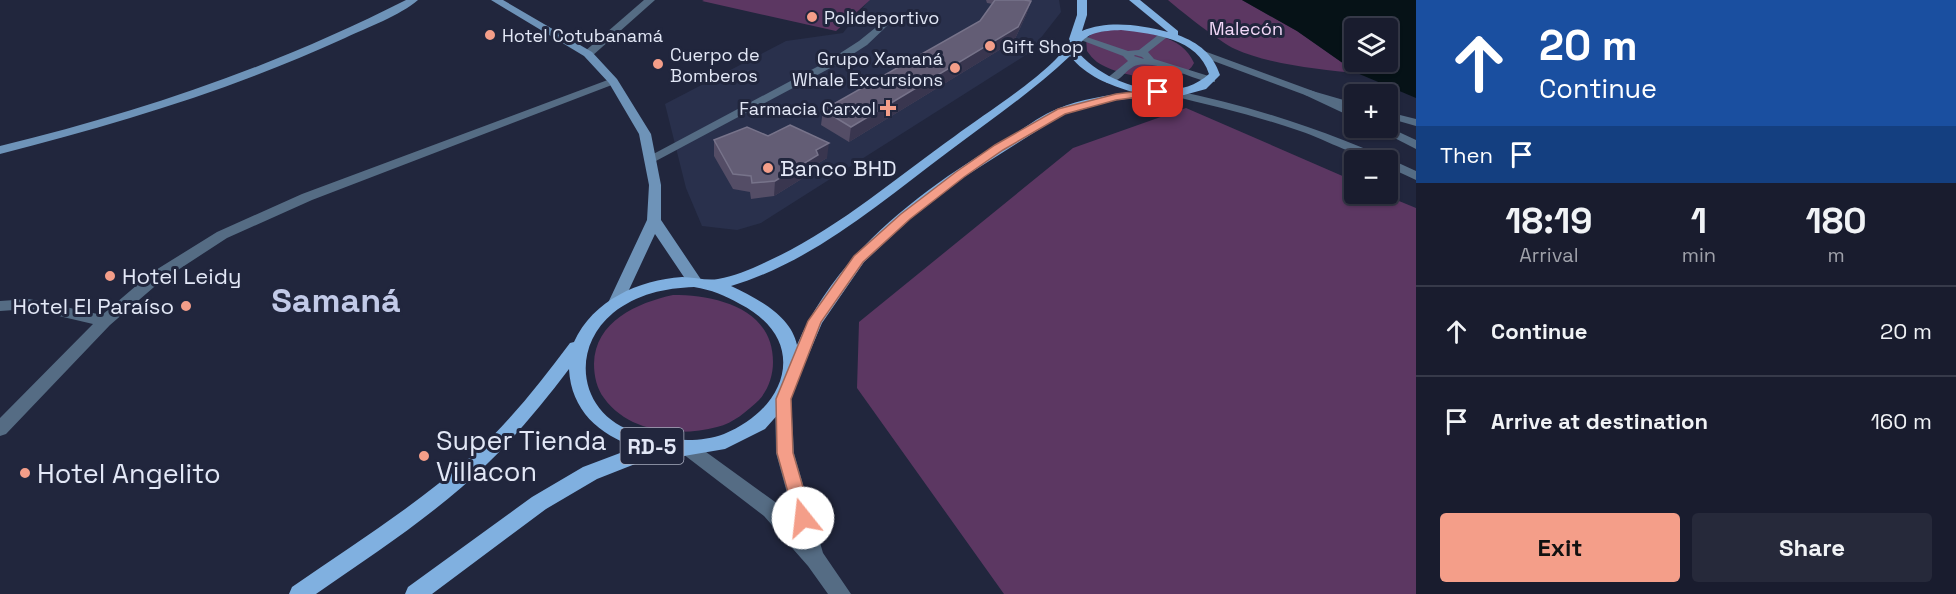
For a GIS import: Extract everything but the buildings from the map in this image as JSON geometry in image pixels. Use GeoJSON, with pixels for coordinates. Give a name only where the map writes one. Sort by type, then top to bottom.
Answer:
{"type":"FeatureCollection","features":[{"type":"Feature","properties":{"kind":"main road"},"geometry":{"type":"LineString","coordinates":[[0,150],[140,113],[236,81],[358,29],[413,0]]}},
{"type":"Feature","properties":{"kind":"main road"},"geometry":{"type":"LineString","coordinates":[[496,0],[588,54],[613,81],[645,134],[655,185],[654,220],[616,303]]}},
{"type":"Feature","properties":{"kind":"main road"},"geometry":{"type":"LineString","coordinates":[[1074,42],[1082,15],[1082,0]]}},
{"type":"Feature","properties":{"kind":"main road","name":"RD-5"},"geometry":{"type":"LineString","coordinates":[[1134,0],[1204,54]]}},
{"type":"Feature","properties":{"kind":"main road","name":"RD-5"},"geometry":{"type":"LineString","coordinates":[[717,285],[787,258],[878,200],[1022,93],[1084,32],[1121,27],[1166,34],[1186,42]]}},
{"type":"Feature","properties":{"kind":"main road","name":"RD-5"},"geometry":{"type":"LineString","coordinates":[[1074,42],[1077,60],[1090,71],[1132,88],[1173,93],[1194,90],[1209,84],[1211,80]]}},
{"type":"Feature","properties":{"kind":"main road"},"geometry":{"type":"LineString","coordinates":[[1204,54],[1214,64],[1215,75],[1211,80]]}},
{"type":"Feature","properties":{"kind":"main road","name":"RD-5"},"geometry":{"type":"LineString","coordinates":[[584,337],[576,363],[580,390],[596,416],[622,435],[657,447],[689,449],[729,441],[762,423],[783,399],[815,321],[859,259],[905,216],[960,174],[1061,111],[1116,97],[1158,92]]}},
{"type":"Feature","properties":{"kind":"main road"},"geometry":{"type":"LineString","coordinates":[[654,220],[665,240],[695,282]]}},
{"type":"Feature","properties":{"kind":"main road","name":"RD-5"},"geometry":{"type":"LineString","coordinates":[[299,594],[405,520],[466,472],[512,427],[542,393],[597,318],[616,303],[640,290],[667,284],[695,282],[717,285],[751,299],[766,308],[782,327],[792,349],[793,373]]}},
{"type":"Feature","properties":{"kind":"main road","name":"RD-5"},"geometry":{"type":"LineString","coordinates":[[415,594],[539,503],[590,473],[657,447]]}},
{"type":"Feature","properties":{"kind":"street"},"geometry":{"type":"LineString","coordinates":[[588,54],[650,0]]}},
{"type":"Feature","properties":{"kind":"street"},"geometry":{"type":"LineString","coordinates":[[650,159],[832,63],[863,44],[885,23]]}},
{"type":"Feature","properties":{"kind":"street"},"geometry":{"type":"LineString","coordinates":[[1110,81],[1166,34]]}},
{"type":"Feature","properties":{"kind":"street"},"geometry":{"type":"LineString","coordinates":[[1074,42],[1138,57],[1211,80]]}},
{"type":"Feature","properties":{"kind":"street"},"geometry":{"type":"LineString","coordinates":[[1204,54],[1309,93],[1344,103]]}},
{"type":"Feature","properties":{"kind":"street"},"geometry":{"type":"LineString","coordinates":[[0,429],[105,321],[156,277],[222,235],[307,196],[613,81]]}},
{"type":"Feature","properties":{"kind":"street"},"geometry":{"type":"LineString","coordinates":[[1173,93],[1263,113],[1329,136],[1360,150]]}},
{"type":"Feature","properties":{"kind":"street"},"geometry":{"type":"LineString","coordinates":[[1309,93],[1344,110]]}},
{"type":"Feature","properties":{"kind":"street"},"geometry":{"type":"LineString","coordinates":[[1398,118],[1416,123]]}},
{"type":"Feature","properties":{"kind":"street"},"geometry":{"type":"LineString","coordinates":[[1398,136],[1416,145]]}},
{"type":"Feature","properties":{"kind":"street"},"geometry":{"type":"LineString","coordinates":[[1398,168],[1416,176]]}},
{"type":"Feature","properties":{"kind":"street"},"geometry":{"type":"LineString","coordinates":[[0,306],[29,304],[105,321]]}},
{"type":"Feature","properties":{"kind":"street"},"geometry":{"type":"LineString","coordinates":[[783,399],[785,453],[815,559]]}},
{"type":"Feature","properties":{"kind":"street"},"geometry":{"type":"LineString","coordinates":[[689,449],[771,510],[815,559],[841,594]]}},
{"type":"Feature","properties":{"kind":"shaded area"},"geometry":{"type":"Polygon","coordinates":[[[869,0],[1059,0],[1061,12],[1029,53],[761,223],[737,230],[702,226],[686,188],[665,104],[786,41],[843,33],[869,0]]]}},
{"type":"Feature","properties":{"kind":"shaded area"},"geometry":{"type":"Polygon","coordinates":[[[1242,0],[1416,0],[1416,98],[1398,90],[1398,84],[1383,84],[1356,72],[1398,72],[1398,18],[1344,18],[1344,64],[1297,31],[1242,0]]]}},
{"type":"Feature","properties":{"kind":"green space","name":"Polideportivo"},"geometry":{"type":"Polygon","coordinates":[[[870,0],[836,31],[702,1],[870,0]]]}},
{"type":"Feature","properties":{"kind":"green space","name":"Malecón"},"geometry":{"type":"Polygon","coordinates":[[[1168,0],[1242,0],[1297,31],[1344,64],[1344,72],[1295,66],[1248,54],[1220,40],[1168,0]]]}},
{"type":"Feature","properties":{"kind":"green space"},"geometry":{"type":"Polygon","coordinates":[[[1118,28],[1172,40],[1188,53],[1194,63],[1187,71],[1163,78],[1133,76],[1106,67],[1096,61],[1087,51],[1086,39],[1093,33],[1118,28]]]}},
{"type":"Feature","properties":{"kind":"green space"},"geometry":{"type":"Polygon","coordinates":[[[1186,108],[1344,177],[1344,204],[1398,204],[1398,201],[1416,208],[1416,594],[1004,594],[857,388],[859,322],[1073,148],[1186,108]]]}},
{"type":"Feature","properties":{"kind":"green space"},"geometry":{"type":"Polygon","coordinates":[[[673,295],[724,302],[753,317],[763,329],[770,344],[773,362],[769,383],[759,400],[735,420],[703,430],[687,432],[656,429],[627,419],[604,398],[598,386],[594,369],[596,349],[610,325],[632,309],[673,295]]]}},
{"type":"Feature","properties":{"kind":"place","name":"Polideportivo"},"geometry":{"type":"Point","coordinates":[812,17]}},
{"type":"Feature","properties":{"kind":"place","name":"Hotel Cotubanamá"},"geometry":{"type":"Point","coordinates":[490,35]}},
{"type":"Feature","properties":{"kind":"place","name":"Gift Shop"},"geometry":{"type":"Point","coordinates":[990,46]}},
{"type":"Feature","properties":{"kind":"place","name":"Cuerpo de Bomberos"},"geometry":{"type":"Point","coordinates":[658,64]}},
{"type":"Feature","properties":{"kind":"place","name":"Grupo Xamaná Whale Excursions"},"geometry":{"type":"Point","coordinates":[955,68]}},
{"type":"Feature","properties":{"kind":"place","name":"Farmacia Carxol"},"geometry":{"type":"Point","coordinates":[888,108]}},
{"type":"Feature","properties":{"kind":"place","name":"Banco BHD"},"geometry":{"type":"Point","coordinates":[768,168]}},
{"type":"Feature","properties":{"kind":"place","name":"Hotel Leidy"},"geometry":{"type":"Point","coordinates":[110,276]}},
{"type":"Feature","properties":{"kind":"place","name":"Hotel El Paraíso"},"geometry":{"type":"Point","coordinates":[186,306]}},
{"type":"Feature","properties":{"kind":"place","name":"Super Tienda Villacon"},"geometry":{"type":"Point","coordinates":[424,456]}},
{"type":"Feature","properties":{"kind":"place","name":"Hotel Angelito"},"geometry":{"type":"Point","coordinates":[25,473]}},
{"type":"Feature","properties":{"kind":"district","name":"Samaná"},"geometry":{"type":"Point","coordinates":[336,300]}},
{"type":"Feature","properties":{"kind":"route"},"geometry":{"type":"LineString","coordinates":[[803,518],[785,453],[783,399],[815,321],[859,259],[905,216],[960,174],[1061,111],[1116,97],[1158,92]]}}]}
